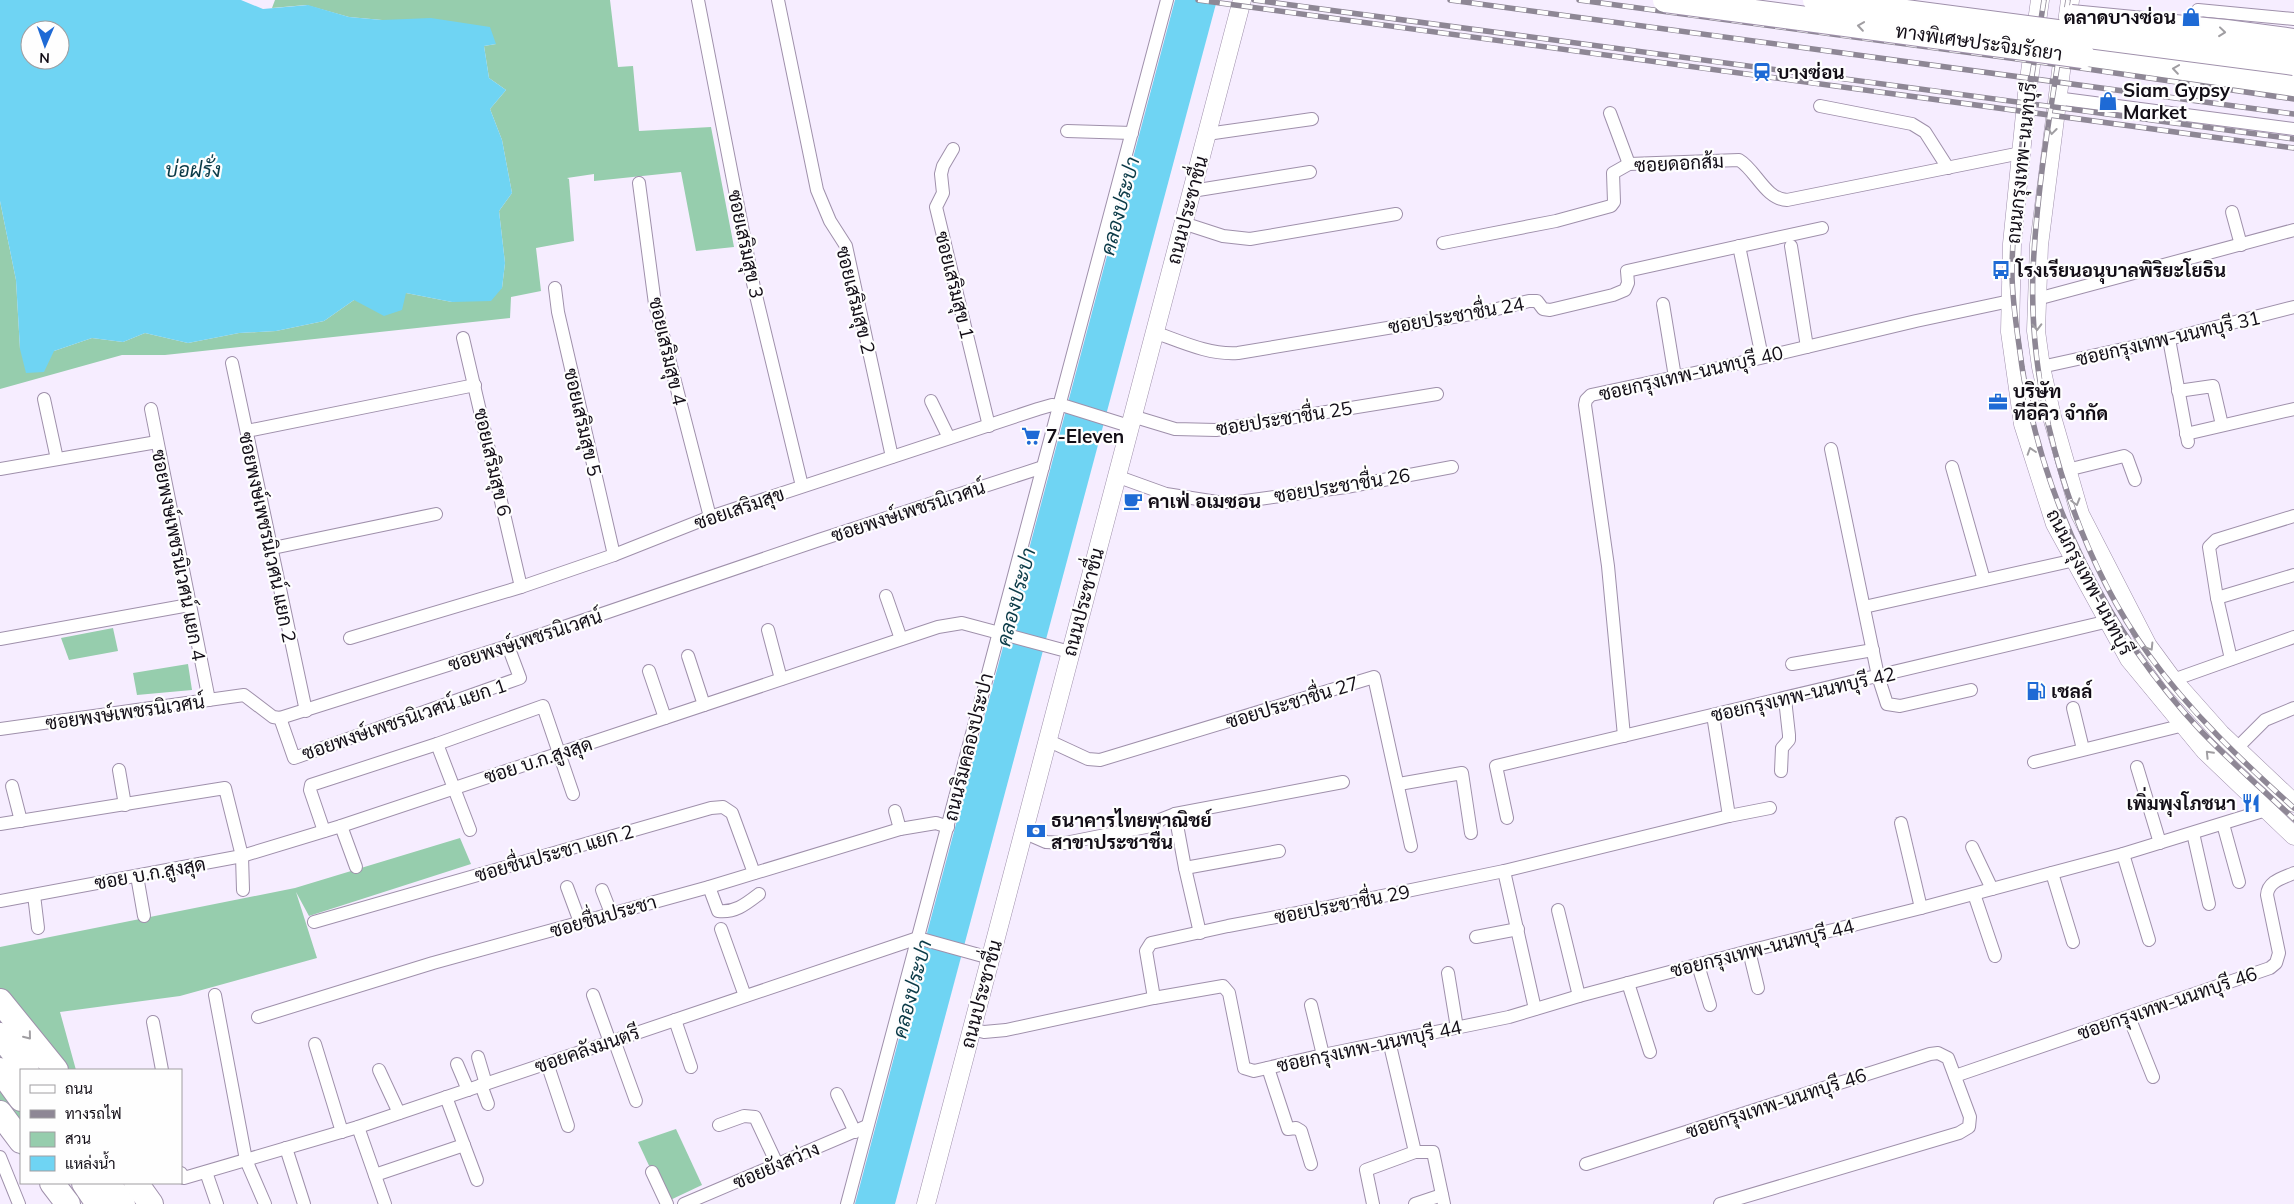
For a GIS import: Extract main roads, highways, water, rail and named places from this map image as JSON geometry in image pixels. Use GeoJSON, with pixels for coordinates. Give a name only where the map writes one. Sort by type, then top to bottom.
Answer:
{"type":"FeatureCollection","features":[{"type":"Feature","properties":{"kind":"highway","name":"ทางพิเศษประจิมรัถยา"},"geometry":{"type":"LineString","coordinates":[[1665,0],[2294,85]]}},
{"type":"Feature","properties":{"kind":"highway","name":"ทางพิเศษประจิมรัถยา"},"geometry":{"type":"LineString","coordinates":[[1815,0],[2294,65]]}},
{"type":"Feature","properties":{"kind":"highway"},"geometry":{"type":"LineString","coordinates":[[1930,0],[2294,41]]}},
{"type":"Feature","properties":{"kind":"highway"},"geometry":{"type":"LineString","coordinates":[[0,1002],[55,1069]]}},
{"type":"Feature","properties":{"kind":"highway"},"geometry":{"type":"LineString","coordinates":[[0,1035],[25,1069]]}},
{"type":"Feature","properties":{"kind":"highway"},"geometry":{"type":"LineString","coordinates":[[0,1070],[20,1097]]}},
{"type":"Feature","properties":{"kind":"highway"},"geometry":{"type":"LineString","coordinates":[[0,1113],[20,1140]]}},
{"type":"Feature","properties":{"kind":"highway"},"geometry":{"type":"LineString","coordinates":[[85,1184],[98,1204]]}},
{"type":"Feature","properties":{"kind":"highway"},"geometry":{"type":"LineString","coordinates":[[109,1184],[123,1204]]}},
{"type":"Feature","properties":{"kind":"highway"},"geometry":{"type":"LineString","coordinates":[[137,1184],[151,1204]]}},
{"type":"Feature","properties":{"kind":"main road","name":"ถนนประชาชื่น"},"geometry":{"type":"LineString","coordinates":[[926,1204],[972,1029],[982,955],[1023,832],[1242,0]]}},
{"type":"Feature","properties":{"kind":"main road","name":"ถนนกรุงเทพ-นนทบุรี"},"geometry":{"type":"LineString","coordinates":[[2040,0],[2012,244],[2010,332],[2023,424],[2055,524],[2129,658],[2205,751],[2294,836]]}},
{"type":"Feature","properties":{"kind":"main road","name":"ถนนกรุงเทพ-นนทบุรี"},"geometry":{"type":"LineString","coordinates":[[2070,0],[2056,98],[2039,244],[2036,331],[2041,367],[2068,473],[2080,514],[2148,646],[2173,680],[2242,755],[2294,802]]}},
{"type":"Feature","properties":{"kind":"main road"},"geometry":{"type":"LineString","coordinates":[[2036,24],[2184,52],[2294,65]]}},
{"type":"Feature","properties":{"kind":"main road"},"geometry":{"type":"LineString","coordinates":[[2042,483],[2047,476],[2059,472],[2068,473]]}},
{"type":"Feature","properties":{"kind":"main road"},"geometry":{"type":"LineString","coordinates":[[2232,777],[2245,773],[2242,755]]}},
{"type":"Feature","properties":{"kind":"water","name":"บ่อฝรั่ง"},"geometry":{"type":"Polygon","coordinates":[[[0,0],[241,0],[263,9],[308,5],[349,17],[382,20],[431,18],[490,27],[496,44],[484,46],[489,78],[506,90],[490,109],[502,140],[512,193],[499,211],[505,263],[502,288],[491,301],[452,302],[406,293],[402,310],[384,316],[354,300],[324,321],[276,331],[239,333],[188,343],[145,333],[123,342],[92,338],[54,351],[44,372],[26,373],[20,349],[16,280],[0,201],[0,0]]]}},
{"type":"Feature","properties":{"kind":"water"},"geometry":{"type":"Polygon","coordinates":[[[1175,0],[1217,0],[895,1204],[855,1204],[1175,0]]]}},
{"type":"Feature","properties":{"kind":"railway"},"geometry":{"type":"LineString","coordinates":[[1198,0],[2294,148]]}},
{"type":"Feature","properties":{"kind":"railway"},"geometry":{"type":"LineString","coordinates":[[1254,0],[2294,139]]}},
{"type":"Feature","properties":{"kind":"railway"},"geometry":{"type":"LineString","coordinates":[[1450,0],[2294,114]]}},
{"type":"Feature","properties":{"kind":"railway"},"geometry":{"type":"LineString","coordinates":[[1579,0],[2032,61],[2294,99]]}},
{"type":"Feature","properties":{"kind":"railway"},"geometry":{"type":"LineString","coordinates":[[2044,0],[2028,101],[2015,203],[2012,284],[2022,367],[2032,418],[2046,467],[2063,516],[2084,562],[2109,608],[2136,651],[2167,692],[2201,731],[2294,819]]}},
{"type":"Feature","properties":{"kind":"railway"},"geometry":{"type":"LineString","coordinates":[[2068,0],[2042,169],[2033,271],[2033,320],[2038,371],[2048,422],[2061,472],[2078,522],[2099,570],[2122,614],[2149,655],[2200,717],[2236,754],[2294,808]]}},
{"type":"Feature","properties":{"kind":"place","name":"ตลาดบางซ่อน"},"geometry":{"type":"Point","coordinates":[2191,17]}},
{"type":"Feature","properties":{"kind":"place","name":"บางซ่อน"},"geometry":{"type":"Point","coordinates":[1762,72]}},
{"type":"Feature","properties":{"kind":"place","name":"Siam Gypsy Market"},"geometry":{"type":"Point","coordinates":[2108,101]}},
{"type":"Feature","properties":{"kind":"place","name":"โรงเรียนอนุบาลพิริยะโยธิน"},"geometry":{"type":"Point","coordinates":[2001,270]}},
{"type":"Feature","properties":{"kind":"place","name":"บริษัท ทีอีคิว จำกัด"},"geometry":{"type":"Point","coordinates":[1998,402]}},
{"type":"Feature","properties":{"kind":"place","name":"7-Eleven"},"geometry":{"type":"Point","coordinates":[1031,436]}},
{"type":"Feature","properties":{"kind":"place","name":"คาเฟ่ อเมซอน"},"geometry":{"type":"Point","coordinates":[1133,501]}},
{"type":"Feature","properties":{"kind":"place","name":"เชลล์"},"geometry":{"type":"Point","coordinates":[2036,691]}},
{"type":"Feature","properties":{"kind":"place","name":"เพิ่มพุงโภชนา"},"geometry":{"type":"Point","coordinates":[2251,803]}},
{"type":"Feature","properties":{"kind":"place","name":"ธนาคารไทยพาณิชย์ สาขาประชาชื่น"},"geometry":{"type":"Point","coordinates":[1036,831]}},
{"type":"Feature","properties":{"kind":"water label","name":"คลองประปา"},"geometry":{"type":"Point","coordinates":[1120,206]}},
{"type":"Feature","properties":{"kind":"water label","name":"คลองประปา"},"geometry":{"type":"Point","coordinates":[1016,597]}},
{"type":"Feature","properties":{"kind":"water label","name":"คลองประปา"},"geometry":{"type":"Point","coordinates":[912,989]}}]}
